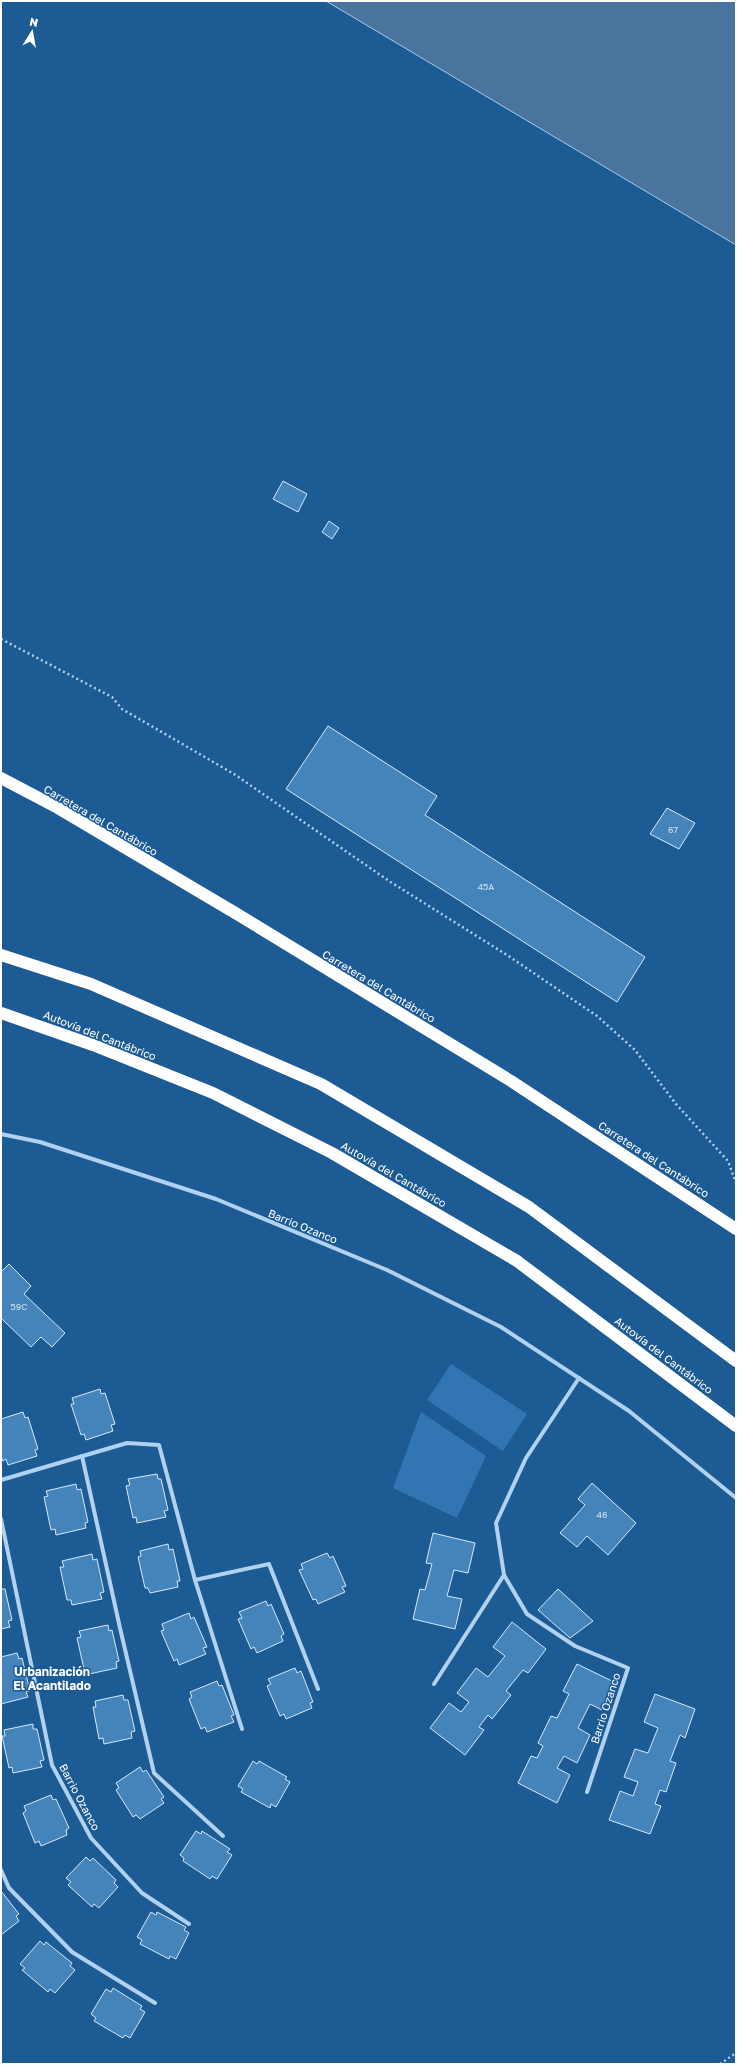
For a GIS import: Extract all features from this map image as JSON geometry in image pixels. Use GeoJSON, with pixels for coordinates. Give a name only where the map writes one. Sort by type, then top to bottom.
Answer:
{"type":"FeatureCollection","features":[{"type":"Feature","properties":{"kind":"highway","name":"Carretera del Cantábrico"},"geometry":{"type":"LineString","coordinates":[[1,778],[58,808],[230,910],[511,1081],[736,1229]]}},
{"type":"Feature","properties":{"kind":"highway"},"geometry":{"type":"LineString","coordinates":[[1,955],[91,984],[321,1084],[529,1207],[736,1361]]}},
{"type":"Feature","properties":{"kind":"highway","name":"Autovía del Cantábrico"},"geometry":{"type":"LineString","coordinates":[[1,1013],[93,1044],[214,1093],[332,1153],[517,1261],[736,1426]]}},
{"type":"Feature","properties":{"kind":"street","name":"Barrio Ozanco"},"geometry":{"type":"LineString","coordinates":[[1,1134],[40,1142],[216,1199],[387,1270],[501,1326],[629,1411],[736,1498]]}},
{"type":"Feature","properties":{"kind":"street","name":"Barrio Ozanco"},"geometry":{"type":"LineString","coordinates":[[579,1378],[526,1458],[496,1522],[504,1575],[527,1614],[575,1646],[628,1668],[587,1792]]}},
{"type":"Feature","properties":{"kind":"street"},"geometry":{"type":"LineString","coordinates":[[1,1480],[127,1443],[159,1445],[195,1580],[242,1729]]}},
{"type":"Feature","properties":{"kind":"street"},"geometry":{"type":"LineString","coordinates":[[82,1456],[154,1773],[223,1836]]}},
{"type":"Feature","properties":{"kind":"street","name":"Barrio Ozanco"},"geometry":{"type":"LineString","coordinates":[[1,1519],[52,1765],[91,1838],[142,1893],[189,1924]]}},
{"type":"Feature","properties":{"kind":"street"},"geometry":{"type":"LineString","coordinates":[[195,1580],[268,1564],[318,1689]]}},
{"type":"Feature","properties":{"kind":"street"},"geometry":{"type":"LineString","coordinates":[[434,1684],[504,1575]]}},
{"type":"Feature","properties":{"kind":"street"},"geometry":{"type":"LineString","coordinates":[[1,1870],[9,1888],[72,1952],[155,2003]]}},
{"type":"Feature","properties":{"kind":"path"},"geometry":{"type":"LineString","coordinates":[[1,640],[112,697],[122,710],[234,774],[389,881],[507,955],[597,1016],[635,1050],[676,1104],[728,1161],[736,1183]]}},
{"type":"Feature","properties":{"kind":"path"},"geometry":{"type":"LineString","coordinates":[[720,2064],[736,2053]]}},
{"type":"Feature","properties":{"kind":"shaded area"},"geometry":{"type":"Polygon","coordinates":[[[326,1],[736,1],[736,245],[326,1]]]}},
{"type":"Feature","properties":{"kind":"shaded area"},"geometry":{"type":"Polygon","coordinates":[[[451,1364],[527,1414],[503,1451],[427,1400],[451,1364]]]}},
{"type":"Feature","properties":{"kind":"shaded area"},"geometry":{"type":"Polygon","coordinates":[[[421,1412],[486,1456],[457,1518],[393,1488],[421,1412]]]}},
{"type":"Feature","properties":{"kind":"building"},"geometry":{"type":"Polygon","coordinates":[[[283,481],[307,494],[298,512],[273,499],[283,481]]]}},
{"type":"Feature","properties":{"kind":"building"},"geometry":{"type":"Polygon","coordinates":[[[329,521],[339,528],[332,539],[322,532],[329,521]]]}},
{"type":"Feature","properties":{"kind":"building"},"geometry":{"type":"Polygon","coordinates":[[[328,726],[437,796],[425,815],[645,957],[617,1002],[286,789],[328,726]]]}},
{"type":"Feature","properties":{"kind":"building"},"geometry":{"type":"Polygon","coordinates":[[[667,808],[695,823],[679,849],[650,834],[667,808]]]}},
{"type":"Feature","properties":{"kind":"building"},"geometry":{"type":"Polygon","coordinates":[[[9,1264],[31,1286],[24,1294],[65,1333],[52,1347],[41,1337],[31,1347],[1,1318],[1,1272],[9,1264]]]}},
{"type":"Feature","properties":{"kind":"building"},"geometry":{"type":"Polygon","coordinates":[[[100,1389],[101,1394],[105,1393],[115,1424],[111,1425],[113,1431],[86,1440],[84,1434],[81,1435],[71,1404],[74,1404],[72,1398],[100,1389]]]}},
{"type":"Feature","properties":{"kind":"building"},"geometry":{"type":"Polygon","coordinates":[[[23,1412],[25,1418],[28,1417],[38,1449],[35,1450],[37,1456],[8,1465],[6,1459],[3,1461],[1,1456],[1,1419],[23,1412]]]}},
{"type":"Feature","properties":{"kind":"building"},"geometry":{"type":"Polygon","coordinates":[[[157,1474],[158,1479],[161,1479],[168,1510],[164,1511],[166,1517],[137,1523],[136,1517],[133,1518],[126,1486],[130,1485],[128,1479],[157,1474]]]}},
{"type":"Feature","properties":{"kind":"building"},"geometry":{"type":"Polygon","coordinates":[[[592,1483],[636,1523],[608,1555],[587,1536],[577,1547],[560,1533],[585,1505],[578,1499],[592,1483]]]}},
{"type":"Feature","properties":{"kind":"building"},"geometry":{"type":"Polygon","coordinates":[[[76,1484],[77,1490],[81,1489],[88,1522],[85,1523],[86,1528],[56,1535],[55,1529],[51,1530],[44,1497],[48,1496],[46,1491],[76,1484]]]}},
{"type":"Feature","properties":{"kind":"building"},"geometry":{"type":"Polygon","coordinates":[[[433,1533],[475,1543],[468,1573],[454,1570],[447,1596],[462,1599],[455,1629],[413,1619],[420,1589],[425,1590],[432,1564],[426,1563],[433,1533]]]}},
{"type":"Feature","properties":{"kind":"building"},"geometry":{"type":"Polygon","coordinates":[[[168,1544],[169,1550],[173,1549],[180,1581],[177,1581],[178,1587],[150,1593],[148,1588],[145,1588],[138,1557],[141,1556],[140,1551],[168,1544]]]}},
{"type":"Feature","properties":{"kind":"building"},"geometry":{"type":"Polygon","coordinates":[[[327,1553],[330,1558],[333,1556],[346,1586],[342,1587],[345,1592],[318,1604],[316,1599],[313,1600],[299,1570],[303,1569],[301,1564],[327,1553]]]}},
{"type":"Feature","properties":{"kind":"building"},"geometry":{"type":"Polygon","coordinates":[[[92,1554],[93,1560],[97,1559],[104,1592],[100,1593],[102,1599],[72,1605],[71,1600],[67,1600],[60,1567],[64,1567],[62,1561],[92,1554]]]}},
{"type":"Feature","properties":{"kind":"building"},"geometry":{"type":"Polygon","coordinates":[[[1,1589],[5,1589],[12,1620],[8,1621],[10,1627],[1,1629],[1,1589]]]}},
{"type":"Feature","properties":{"kind":"building"},"geometry":{"type":"Polygon","coordinates":[[[558,1589],[593,1621],[570,1638],[538,1610],[558,1589]]]}},
{"type":"Feature","properties":{"kind":"building"},"geometry":{"type":"Polygon","coordinates":[[[266,1601],[268,1606],[271,1604],[284,1634],[281,1636],[283,1641],[257,1653],[254,1647],[251,1649],[238,1619],[242,1618],[239,1612],[266,1601]]]}},
{"type":"Feature","properties":{"kind":"building"},"geometry":{"type":"Polygon","coordinates":[[[189,1613],[191,1619],[194,1617],[207,1647],[203,1648],[206,1654],[179,1665],[177,1659],[174,1661],[161,1631],[164,1630],[162,1624],[189,1613]]]}},
{"type":"Feature","properties":{"kind":"building"},"geometry":{"type":"Polygon","coordinates":[[[512,1622],[546,1649],[528,1673],[523,1670],[506,1691],[511,1695],[492,1719],[488,1715],[479,1727],[484,1730],[465,1755],[430,1728],[449,1703],[461,1712],[469,1702],[457,1693],[476,1668],[488,1677],[505,1656],[493,1647],[512,1622]]]}},
{"type":"Feature","properties":{"kind":"building"},"geometry":{"type":"Polygon","coordinates":[[[108,1625],[109,1631],[112,1630],[119,1661],[116,1662],[117,1668],[89,1674],[88,1669],[84,1669],[77,1638],[81,1637],[79,1631],[108,1625]]]}},
{"type":"Feature","properties":{"kind":"building"},"geometry":{"type":"Polygon","coordinates":[[[17,1653],[19,1659],[22,1658],[30,1691],[26,1692],[28,1697],[1,1704],[1,1657],[17,1653]]]}},
{"type":"Feature","properties":{"kind":"building"},"geometry":{"type":"Polygon","coordinates":[[[577,1664],[616,1683],[602,1710],[590,1704],[578,1728],[590,1735],[577,1763],[564,1756],[557,1768],[570,1775],[557,1803],[518,1783],[531,1756],[537,1758],[543,1746],[538,1743],[551,1716],[557,1718],[569,1694],[563,1691],[577,1664]]]}},
{"type":"Feature","properties":{"kind":"building"},"geometry":{"type":"Polygon","coordinates":[[[295,1668],[297,1673],[301,1671],[313,1702],[310,1703],[312,1708],[286,1719],[284,1714],[280,1716],[267,1686],[271,1684],[268,1679],[295,1668]]]}},
{"type":"Feature","properties":{"kind":"building"},"geometry":{"type":"Polygon","coordinates":[[[217,1681],[219,1686],[222,1685],[234,1715],[231,1716],[234,1722],[207,1732],[205,1727],[201,1729],[189,1699],[192,1697],[190,1692],[217,1681]]]}},
{"type":"Feature","properties":{"kind":"building"},"geometry":{"type":"Polygon","coordinates":[[[655,1694],[695,1709],[685,1738],[680,1735],[670,1761],[676,1763],[666,1792],[660,1790],[655,1804],[661,1806],[650,1834],[609,1820],[620,1791],[633,1796],[638,1782],[624,1777],[635,1749],[648,1753],[658,1728],[644,1722],[655,1694]]]}},
{"type":"Feature","properties":{"kind":"building"},"geometry":{"type":"Polygon","coordinates":[[[123,1695],[124,1700],[128,1700],[135,1731],[131,1732],[132,1738],[104,1744],[103,1738],[99,1739],[93,1707],[96,1707],[95,1701],[123,1695]]]}},
{"type":"Feature","properties":{"kind":"building"},"geometry":{"type":"Polygon","coordinates":[[[33,1724],[33,1729],[37,1729],[44,1760],[40,1761],[42,1767],[13,1773],[12,1767],[9,1768],[2,1736],[5,1736],[4,1730],[33,1724]]]}},
{"type":"Feature","properties":{"kind":"building"},"geometry":{"type":"Polygon","coordinates":[[[253,1761],[257,1764],[259,1761],[287,1777],[285,1779],[290,1782],[276,1807],[271,1804],[270,1808],[241,1792],[243,1789],[238,1786],[253,1761]]]}},
{"type":"Feature","properties":{"kind":"building"},"geometry":{"type":"Polygon","coordinates":[[[140,1767],[143,1772],[146,1770],[164,1797],[161,1799],[164,1803],[140,1819],[136,1815],[133,1817],[116,1790],[119,1788],[116,1783],[140,1767]]]}},
{"type":"Feature","properties":{"kind":"building"},"geometry":{"type":"Polygon","coordinates":[[[51,1795],[53,1800],[56,1799],[69,1828],[66,1830],[67,1835],[41,1846],[39,1841],[35,1843],[23,1813],[26,1811],[24,1806],[51,1795]]]}},
{"type":"Feature","properties":{"kind":"building"},"geometry":{"type":"Polygon","coordinates":[[[196,1831],[201,1834],[202,1831],[230,1849],[227,1852],[232,1855],[217,1879],[212,1876],[210,1879],[183,1861],[184,1858],[180,1855],[196,1831]]]}},
{"type":"Feature","properties":{"kind":"building"},"geometry":{"type":"Polygon","coordinates":[[[86,1857],[90,1861],[93,1858],[116,1880],[114,1883],[118,1887],[99,1908],[94,1904],[92,1907],[68,1885],[71,1882],[66,1878],[86,1857]]]}},
{"type":"Feature","properties":{"kind":"building"},"geometry":{"type":"Polygon","coordinates":[[[1,1891],[19,1914],[16,1916],[19,1921],[1,1935],[1,1891]]]}},
{"type":"Feature","properties":{"kind":"building"},"geometry":{"type":"Polygon","coordinates":[[[151,1912],[156,1915],[157,1912],[186,1927],[184,1930],[189,1933],[176,1959],[170,1956],[169,1959],[140,1944],[142,1940],[137,1937],[151,1912]]]}},
{"type":"Feature","properties":{"kind":"building"},"geometry":{"type":"Polygon","coordinates":[[[40,1941],[44,1945],[46,1942],[72,1963],[70,1966],[75,1970],[55,1993],[50,1989],[48,1992],[22,1970],[25,1968],[20,1964],[40,1941]]]}},
{"type":"Feature","properties":{"kind":"building"},"geometry":{"type":"Polygon","coordinates":[[[113,1988],[142,2006],[140,2009],[145,2012],[130,2038],[125,2035],[123,2038],[94,2021],[96,2018],[91,2014],[106,1989],[111,1992],[113,1988]]]}},
{"type":"Feature","properties":{"kind":"district","name":"Urbanización El Acantilado"},"geometry":{"type":"Point","coordinates":[52,1678]}}]}
